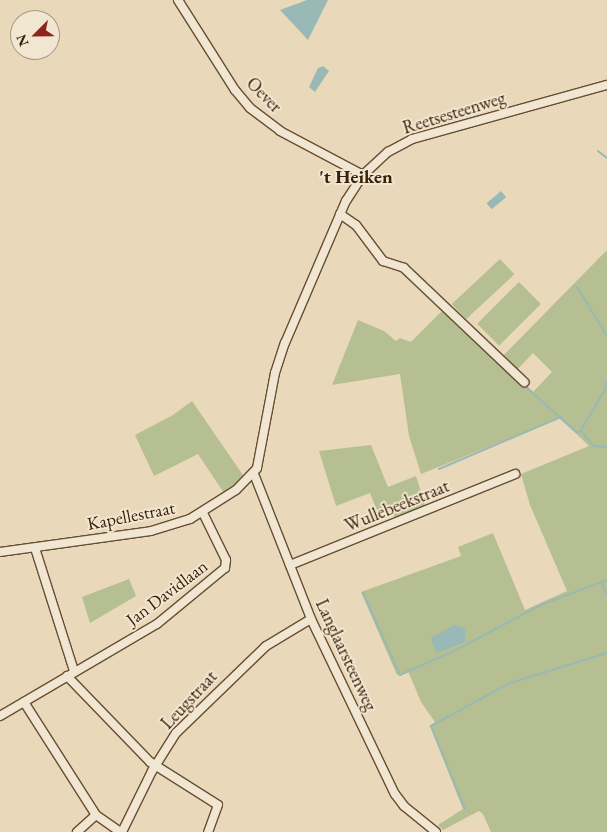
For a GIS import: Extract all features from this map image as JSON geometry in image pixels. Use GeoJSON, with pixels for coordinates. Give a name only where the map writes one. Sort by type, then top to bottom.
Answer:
{"type":"FeatureCollection","features":[{"type":"Feature","properties":{"kind":"street","name":"Oever"},"geometry":{"type":"LineString","coordinates":[[178,0],[235,90],[250,108],[280,131],[362,175]]}},
{"type":"Feature","properties":{"kind":"street","name":"Reetsesteenweg"},"geometry":{"type":"LineString","coordinates":[[254,474],[259,462],[275,373],[285,343],[340,214],[362,175],[388,152],[412,139],[607,85]]}},
{"type":"Feature","properties":{"kind":"street"},"geometry":{"type":"LineString","coordinates":[[340,214],[356,225],[383,261],[404,268],[524,382]]}},
{"type":"Feature","properties":{"kind":"street","name":"Kapellestraat"},"geometry":{"type":"LineString","coordinates":[[0,552],[151,531],[203,513],[254,474]]}},
{"type":"Feature","properties":{"kind":"street","name":"Langlaarsteenweg"},"geometry":{"type":"LineString","coordinates":[[254,474],[311,619],[398,799],[436,832]]}},
{"type":"Feature","properties":{"kind":"street","name":"Wullebeekstraat"},"geometry":{"type":"LineString","coordinates":[[290,565],[515,474]]}},
{"type":"Feature","properties":{"kind":"street","name":"Jan Davidlaan"},"geometry":{"type":"LineString","coordinates":[[0,715],[157,624],[225,568],[226,560],[203,513]]}},
{"type":"Feature","properties":{"kind":"street"},"geometry":{"type":"LineString","coordinates":[[35,548],[70,674],[156,764],[218,805],[208,832]]}},
{"type":"Feature","properties":{"kind":"street","name":"Leugstraat"},"geometry":{"type":"LineString","coordinates":[[121,832],[156,764],[176,733],[201,706],[266,646],[311,619]]}},
{"type":"Feature","properties":{"kind":"street"},"geometry":{"type":"LineString","coordinates":[[24,702],[96,815],[121,832]]}},
{"type":"Feature","properties":{"kind":"street"},"geometry":{"type":"LineString","coordinates":[[77,832],[96,815]]}},
{"type":"Feature","properties":{"kind":"green space"},"geometry":{"type":"Polygon","coordinates":[[[607,250],[607,832],[491,832],[483,814],[479,811],[443,830],[438,825],[463,809],[430,726],[435,722],[421,702],[408,671],[397,675],[361,592],[461,556],[458,547],[493,533],[525,610],[567,591],[530,505],[521,474],[589,446],[560,418],[421,474],[409,436],[400,374],[332,385],[358,320],[384,331],[396,341],[400,338],[411,342],[447,306],[501,358],[607,250]],[[533,353],[514,373],[533,392],[552,372],[533,353]]]}},
{"type":"Feature","properties":{"kind":"green space"},"geometry":{"type":"Polygon","coordinates":[[[500,259],[514,274],[466,319],[452,304],[500,259]]]}},
{"type":"Feature","properties":{"kind":"green space"},"geometry":{"type":"Polygon","coordinates":[[[519,282],[541,304],[499,346],[477,324],[519,282]]]}},
{"type":"Feature","properties":{"kind":"green space"},"geometry":{"type":"Polygon","coordinates":[[[192,401],[245,478],[224,493],[198,454],[154,476],[135,435],[173,415],[192,401]]]}},
{"type":"Feature","properties":{"kind":"green space"},"geometry":{"type":"Polygon","coordinates":[[[371,445],[388,487],[416,476],[426,508],[396,521],[393,514],[379,516],[370,493],[336,506],[319,451],[371,445]]]}},
{"type":"Feature","properties":{"kind":"green space"},"geometry":{"type":"Polygon","coordinates":[[[129,579],[136,596],[90,623],[82,597],[129,579]]]}},
{"type":"Feature","properties":{"kind":"water"},"geometry":{"type":"Polygon","coordinates":[[[307,0],[328,0],[308,40],[280,10],[307,0]]]}},
{"type":"Feature","properties":{"kind":"water"},"geometry":{"type":"Polygon","coordinates":[[[323,66],[329,71],[315,92],[309,87],[318,68],[323,66]]]}},
{"type":"Feature","properties":{"kind":"water"},"geometry":{"type":"Polygon","coordinates":[[[501,191],[506,197],[492,209],[486,203],[501,191]]]}},
{"type":"Feature","properties":{"kind":"water"},"geometry":{"type":"Polygon","coordinates":[[[454,625],[465,628],[465,642],[436,653],[431,638],[454,625]]]}},
{"type":"Feature","properties":{"kind":"waterway"},"geometry":{"type":"LineString","coordinates":[[598,151],[607,158]]}},
{"type":"Feature","properties":{"kind":"waterway"},"geometry":{"type":"LineString","coordinates":[[577,287],[607,336]]}},
{"type":"Feature","properties":{"kind":"waterway"},"geometry":{"type":"LineString","coordinates":[[607,380],[605,390],[581,430],[593,446],[607,447]]}},
{"type":"Feature","properties":{"kind":"waterway"},"geometry":{"type":"LineString","coordinates":[[525,386],[576,432],[581,431]]}},
{"type":"Feature","properties":{"kind":"waterway"},"geometry":{"type":"LineString","coordinates":[[439,469],[561,417]]}},
{"type":"Feature","properties":{"kind":"waterway"},"geometry":{"type":"LineString","coordinates":[[363,593],[400,675],[456,650],[543,604],[607,580]]}},
{"type":"Feature","properties":{"kind":"waterway"},"geometry":{"type":"LineString","coordinates":[[601,582],[607,595]]}},
{"type":"Feature","properties":{"kind":"waterway"},"geometry":{"type":"LineString","coordinates":[[465,809],[431,726],[510,683],[607,653]]}},
{"type":"Feature","properties":{"kind":"district","name":"'t Heiken"},"geometry":{"type":"Point","coordinates":[356,177]}}]}
